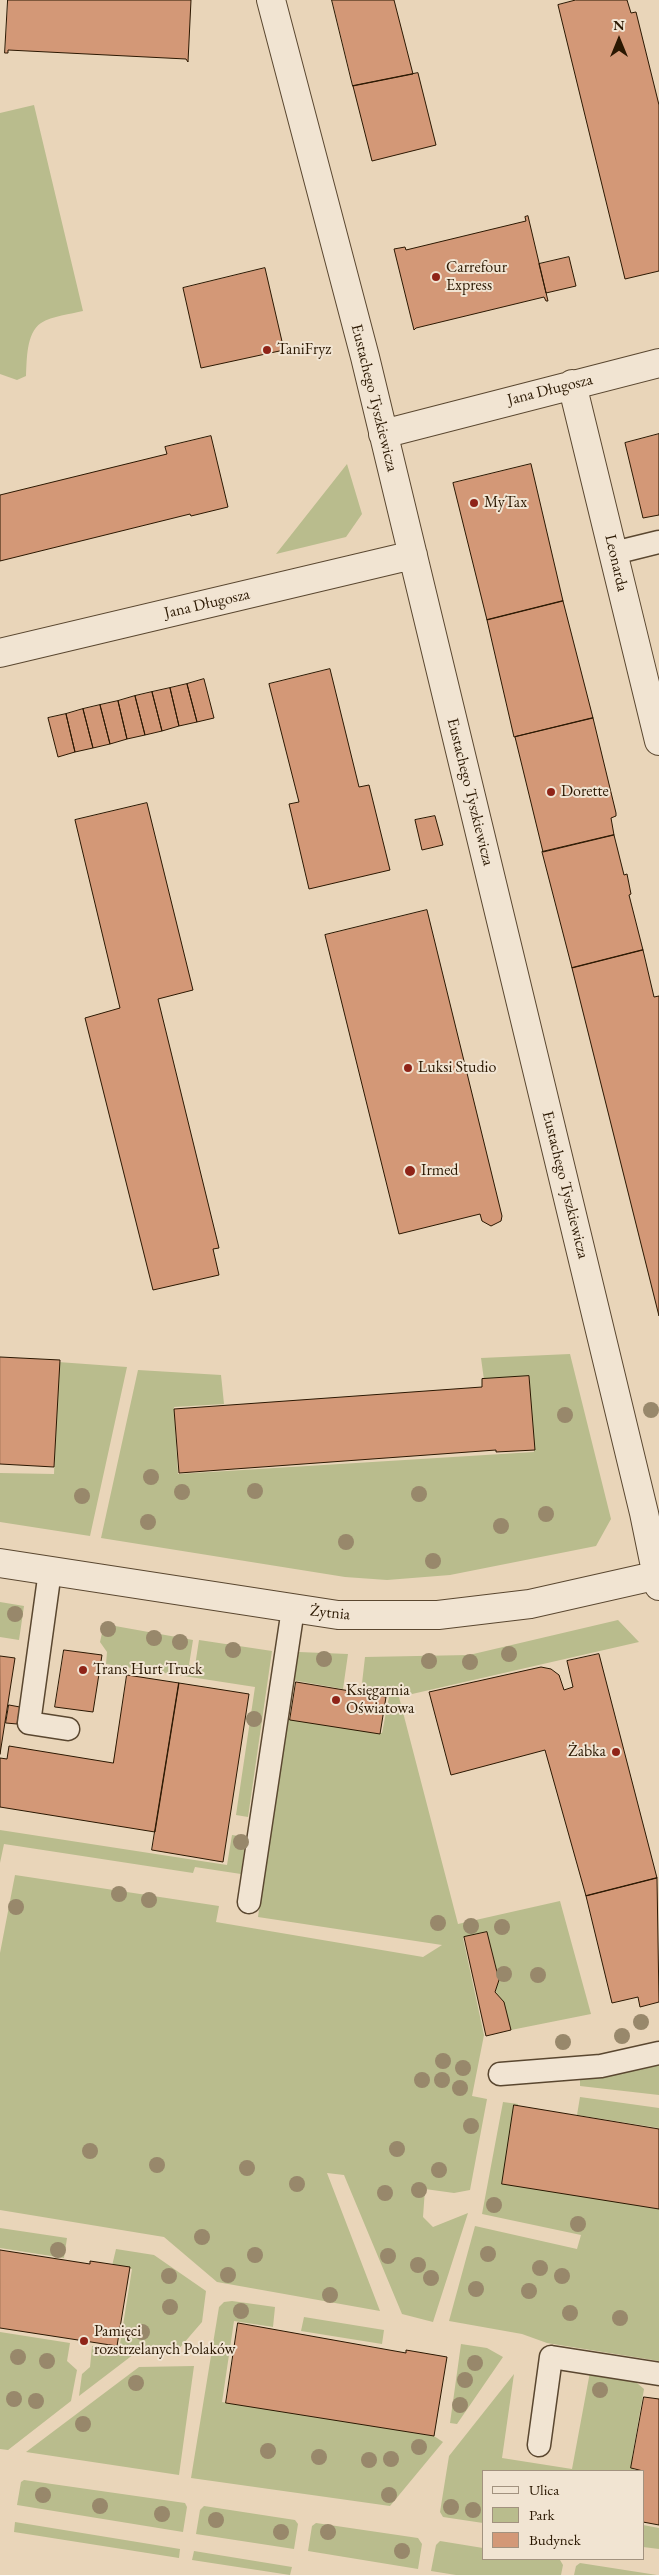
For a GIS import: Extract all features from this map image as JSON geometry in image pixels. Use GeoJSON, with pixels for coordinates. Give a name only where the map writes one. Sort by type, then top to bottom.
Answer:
{"type":"FeatureCollection","features":[{"type":"Feature","properties":{"kind":"street","name":"Eustachego Tyszkiewicza"},"geometry":{"type":"LineString","coordinates":[[271,0],[366,357],[642,1504],[658,1579]]}},
{"type":"Feature","properties":{"kind":"street","name":"Jana Długosza"},"geometry":{"type":"LineString","coordinates":[[383,434],[659,363]]}},
{"type":"Feature","properties":{"kind":"street","name":"Leonarda"},"geometry":{"type":"LineString","coordinates":[[572,384],[659,741]]}},
{"type":"Feature","properties":{"kind":"street","name":"Jana Długosza"},"geometry":{"type":"LineString","coordinates":[[0,653],[413,556]]}},
{"type":"Feature","properties":{"kind":"street","name":"Żytnia"},"geometry":{"type":"LineString","coordinates":[[0,1563],[338,1615],[438,1615],[530,1604],[658,1579]]}},
{"type":"Feature","properties":{"kind":"lane"},"geometry":{"type":"LineString","coordinates":[[614,553],[659,542]]}},
{"type":"Feature","properties":{"kind":"lane"},"geometry":{"type":"LineString","coordinates":[[50,1571],[28,1723],[68,1729]]}},
{"type":"Feature","properties":{"kind":"lane"},"geometry":{"type":"LineString","coordinates":[[249,1902],[293,1608]]}},
{"type":"Feature","properties":{"kind":"lane"},"geometry":{"type":"LineString","coordinates":[[500,2074],[601,2066],[659,2053]]}},
{"type":"Feature","properties":{"kind":"lane"},"geometry":{"type":"LineString","coordinates":[[539,2445],[551,2357],[659,2374]]}},
{"type":"Feature","properties":{"kind":"green space"},"geometry":{"type":"Polygon","coordinates":[[[34,105],[83,311],[51,319],[36,327],[28,347],[26,376],[17,380],[0,374],[0,113],[34,105]]]}},
{"type":"Feature","properties":{"kind":"green space"},"geometry":{"type":"Polygon","coordinates":[[[347,464],[362,514],[346,537],[276,554],[347,464]]]}},
{"type":"Feature","properties":{"kind":"green space"},"geometry":{"type":"Polygon","coordinates":[[[570,1354],[611,1519],[596,1546],[450,1575],[387,1580],[345,1577],[101,1538],[138,1370],[221,1375],[224,1404],[174,1407],[178,1474],[534,1452],[529,1377],[484,1380],[481,1358],[570,1354]]]}},
{"type":"Feature","properties":{"kind":"green space"},"geometry":{"type":"Polygon","coordinates":[[[58,1362],[127,1367],[90,1536],[0,1522],[0,1473],[54,1474],[58,1362]]]}},
{"type":"Feature","properties":{"kind":"green space"},"geometry":{"type":"Polygon","coordinates":[[[0,1602],[24,1606],[19,1640],[0,1637],[0,1602]]]}},
{"type":"Feature","properties":{"kind":"green space"},"geometry":{"type":"Polygon","coordinates":[[[618,1620],[639,1642],[399,1697],[458,1924],[560,1901],[591,2014],[511,2030],[504,2002],[497,1995],[495,1988],[499,1979],[487,1932],[463,1938],[484,2035],[472,2096],[487,2099],[470,2190],[454,2193],[425,2189],[423,2217],[433,2227],[468,2213],[433,2322],[402,2314],[344,2175],[327,2173],[380,2311],[217,2282],[164,2237],[0,2210],[0,1953],[15,1875],[219,1906],[216,1922],[423,1957],[442,1945],[258,1917],[286,1718],[382,1733],[389,1697],[361,1692],[365,1657],[469,1655],[618,1620]]]}},
{"type":"Feature","properties":{"kind":"green space"},"geometry":{"type":"Polygon","coordinates":[[[104,1624],[193,1640],[189,1665],[195,1666],[199,1640],[272,1651],[248,1817],[236,1815],[255,1687],[106,1664],[107,1652],[100,1642],[104,1624]]]}},
{"type":"Feature","properties":{"kind":"green space"},"geometry":{"type":"Polygon","coordinates":[[[299,1652],[348,1654],[343,1689],[292,1680],[299,1652]]]}},
{"type":"Feature","properties":{"kind":"green space"},"geometry":{"type":"Polygon","coordinates":[[[0,1830],[227,1865],[232,1835],[246,1837],[241,1874],[195,1867],[193,1873],[4,1844],[0,1863],[0,1830]]]}},
{"type":"Feature","properties":{"kind":"green space"},"geometry":{"type":"Polygon","coordinates":[[[659,2063],[659,2095],[580,2086],[580,2079],[659,2063]]]}},
{"type":"Feature","properties":{"kind":"green space"},"geometry":{"type":"Polygon","coordinates":[[[580,2097],[659,2108],[659,2128],[577,2115],[580,2097]]]}},
{"type":"Feature","properties":{"kind":"green space"},"geometry":{"type":"Polygon","coordinates":[[[503,2102],[518,2104],[506,2184],[659,2208],[659,2361],[547,2343],[522,2334],[449,2321],[475,2226],[577,2249],[581,2235],[482,2214],[503,2102]]]}},
{"type":"Feature","properties":{"kind":"green space"},"geometry":{"type":"Polygon","coordinates":[[[0,2228],[67,2238],[64,2258],[0,2248],[0,2228]]]}},
{"type":"Feature","properties":{"kind":"green space"},"geometry":{"type":"Polygon","coordinates":[[[116,2249],[154,2255],[206,2291],[202,2322],[177,2351],[138,2351],[79,2396],[82,2374],[90,2367],[92,2346],[119,2350],[132,2269],[112,2266],[116,2249]]]}},
{"type":"Feature","properties":{"kind":"green space"},"geometry":{"type":"Polygon","coordinates":[[[232,2301],[275,2307],[273,2327],[234,2321],[222,2402],[434,2436],[443,2442],[390,2506],[191,2478],[219,2307],[224,2302],[232,2301]]]}},
{"type":"Feature","properties":{"kind":"green space"},"geometry":{"type":"Polygon","coordinates":[[[304,2317],[384,2330],[382,2344],[301,2331],[304,2317]]]}},
{"type":"Feature","properties":{"kind":"green space"},"geometry":{"type":"Polygon","coordinates":[[[0,2332],[70,2343],[67,2361],[77,2370],[71,2401],[8,2450],[0,2449],[0,2332]]]}},
{"type":"Feature","properties":{"kind":"green space"},"geometry":{"type":"Polygon","coordinates":[[[461,2344],[487,2348],[503,2357],[457,2424],[450,2423],[461,2344]]]}},
{"type":"Feature","properties":{"kind":"green space"},"geometry":{"type":"Polygon","coordinates":[[[194,2366],[179,2475],[26,2452],[139,2367],[194,2366]]]}},
{"type":"Feature","properties":{"kind":"green space"},"geometry":{"type":"Polygon","coordinates":[[[590,2372],[631,2378],[644,2389],[632,2458],[636,2459],[634,2470],[482,2470],[482,2523],[443,2517],[440,2512],[449,2456],[514,2374],[502,2458],[572,2469],[590,2372]]]}},
{"type":"Feature","properties":{"kind":"green space"},"geometry":{"type":"Polygon","coordinates":[[[24,2480],[185,2503],[187,2507],[183,2532],[17,2505],[21,2482],[24,2480]]]}},
{"type":"Feature","properties":{"kind":"green space"},"geometry":{"type":"Polygon","coordinates":[[[204,2506],[295,2520],[298,2524],[294,2549],[196,2534],[200,2510],[204,2506]]]}},
{"type":"Feature","properties":{"kind":"green space"},"geometry":{"type":"Polygon","coordinates":[[[15,2522],[180,2549],[179,2558],[14,2532],[15,2522]]]}},
{"type":"Feature","properties":{"kind":"green space"},"geometry":{"type":"Polygon","coordinates":[[[316,2523],[418,2538],[422,2544],[418,2569],[308,2551],[312,2526],[316,2523]]]}},
{"type":"Feature","properties":{"kind":"green space"},"geometry":{"type":"Polygon","coordinates":[[[644,2525],[659,2528],[659,2549],[644,2547],[644,2525]]]}},
{"type":"Feature","properties":{"kind":"green space"},"geometry":{"type":"Polygon","coordinates":[[[440,2541],[482,2548],[482,2560],[560,2560],[563,2565],[561,2575],[456,2575],[431,2571],[436,2545],[440,2541]]]}},
{"type":"Feature","properties":{"kind":"green space"},"geometry":{"type":"Polygon","coordinates":[[[194,2551],[292,2567],[290,2575],[192,2560],[194,2551]]]}},
{"type":"Feature","properties":{"kind":"green space"},"geometry":{"type":"Polygon","coordinates":[[[580,2563],[657,2575],[574,2575],[576,2566],[580,2563]]]}},
{"type":"Feature","properties":{"kind":"building"},"geometry":{"type":"Polygon","coordinates":[[[8,0],[191,0],[188,62],[186,59],[8,50],[8,53],[5,53],[8,0]]]}},
{"type":"Feature","properties":{"kind":"building"},"geometry":{"type":"Polygon","coordinates":[[[332,0],[394,0],[413,74],[353,86],[332,0]]]}},
{"type":"Feature","properties":{"kind":"building"},"geometry":{"type":"Polygon","coordinates":[[[576,0],[627,0],[631,13],[636,12],[659,105],[659,271],[625,279],[558,5],[576,0]]]}},
{"type":"Feature","properties":{"kind":"building"},"geometry":{"type":"Polygon","coordinates":[[[418,73],[436,145],[372,161],[353,86],[418,73]]]}},
{"type":"Feature","properties":{"kind":"building"},"geometry":{"type":"Polygon","coordinates":[[[528,216],[548,301],[544,297],[414,330],[394,249],[405,247],[406,250],[526,221],[525,217],[528,216]]]}},
{"type":"Feature","properties":{"kind":"building"},"geometry":{"type":"Polygon","coordinates":[[[569,257],[576,286],[546,293],[539,264],[569,257]]]}},
{"type":"Feature","properties":{"kind":"building"},"geometry":{"type":"Polygon","coordinates":[[[265,268],[284,350],[201,368],[183,288],[265,268]]]}},
{"type":"Feature","properties":{"kind":"building"},"geometry":{"type":"Polygon","coordinates":[[[659,434],[659,515],[643,518],[625,443],[659,434]]]}},
{"type":"Feature","properties":{"kind":"building"},"geometry":{"type":"Polygon","coordinates":[[[211,436],[228,507],[191,516],[190,514],[0,561],[0,495],[167,454],[165,447],[211,436]]]}},
{"type":"Feature","properties":{"kind":"building"},"geometry":{"type":"Polygon","coordinates":[[[531,464],[563,601],[487,620],[453,483],[531,464]]]}},
{"type":"Feature","properties":{"kind":"building"},"geometry":{"type":"Polygon","coordinates":[[[563,601],[593,718],[514,737],[487,620],[563,601]]]}},
{"type":"Feature","properties":{"kind":"building"},"geometry":{"type":"Polygon","coordinates":[[[330,669],[359,787],[369,785],[390,870],[309,889],[289,804],[299,802],[269,684],[330,669]]]}},
{"type":"Feature","properties":{"kind":"building"},"geometry":{"type":"Polygon","coordinates":[[[204,679],[214,718],[197,722],[187,684],[204,679]]]}},
{"type":"Feature","properties":{"kind":"building"},"geometry":{"type":"Polygon","coordinates":[[[187,684],[197,722],[179,726],[170,688],[187,684]]]}},
{"type":"Feature","properties":{"kind":"building"},"geometry":{"type":"Polygon","coordinates":[[[170,688],[179,726],[162,731],[152,692],[170,688]]]}},
{"type":"Feature","properties":{"kind":"building"},"geometry":{"type":"Polygon","coordinates":[[[152,692],[162,731],[145,735],[135,696],[152,692]]]}},
{"type":"Feature","properties":{"kind":"building"},"geometry":{"type":"Polygon","coordinates":[[[135,696],[145,735],[127,739],[118,701],[135,696]]]}},
{"type":"Feature","properties":{"kind":"building"},"geometry":{"type":"Polygon","coordinates":[[[118,701],[127,739],[110,744],[100,705],[118,701]]]}},
{"type":"Feature","properties":{"kind":"building"},"geometry":{"type":"Polygon","coordinates":[[[100,705],[110,744],[93,748],[83,709],[100,705]]]}},
{"type":"Feature","properties":{"kind":"building"},"geometry":{"type":"Polygon","coordinates":[[[83,709],[93,748],[75,752],[66,714],[83,709]]]}},
{"type":"Feature","properties":{"kind":"building"},"geometry":{"type":"Polygon","coordinates":[[[66,714],[75,752],[58,757],[48,718],[66,714]]]}},
{"type":"Feature","properties":{"kind":"building"},"geometry":{"type":"Polygon","coordinates":[[[593,718],[616,813],[616,816],[611,818],[614,835],[543,852],[515,737],[593,718]]]}},
{"type":"Feature","properties":{"kind":"building"},"geometry":{"type":"Polygon","coordinates":[[[147,803],[193,990],[158,999],[219,1248],[213,1249],[219,1275],[153,1290],[85,1018],[120,1008],[75,820],[147,803]]]}},
{"type":"Feature","properties":{"kind":"building"},"geometry":{"type":"Polygon","coordinates":[[[435,816],[443,845],[422,850],[415,820],[435,816]]]}},
{"type":"Feature","properties":{"kind":"building"},"geometry":{"type":"Polygon","coordinates":[[[614,835],[624,875],[627,874],[631,894],[629,895],[643,950],[572,968],[542,852],[614,835]]]}},
{"type":"Feature","properties":{"kind":"building"},"geometry":{"type":"Polygon","coordinates":[[[427,910],[502,1216],[501,1221],[491,1226],[482,1221],[480,1214],[399,1234],[325,935],[427,910]]]}},
{"type":"Feature","properties":{"kind":"building"},"geometry":{"type":"Polygon","coordinates":[[[643,950],[654,997],[659,996],[659,1316],[572,968],[643,950]]]}},
{"type":"Feature","properties":{"kind":"building"},"geometry":{"type":"Polygon","coordinates":[[[0,1357],[60,1360],[54,1467],[0,1464],[0,1357]]]}},
{"type":"Feature","properties":{"kind":"building"},"geometry":{"type":"Polygon","coordinates":[[[529,1376],[535,1450],[496,1452],[496,1450],[179,1473],[174,1409],[482,1387],[482,1379],[529,1376]]]}},
{"type":"Feature","properties":{"kind":"building"},"geometry":{"type":"Polygon","coordinates":[[[64,1650],[102,1655],[93,1712],[55,1707],[64,1650]]]}},
{"type":"Feature","properties":{"kind":"building"},"geometry":{"type":"Polygon","coordinates":[[[599,1654],[657,1878],[586,1896],[545,1750],[451,1775],[429,1692],[541,1667],[551,1669],[559,1675],[564,1690],[573,1687],[567,1661],[599,1654]]]}},
{"type":"Feature","properties":{"kind":"building"},"geometry":{"type":"Polygon","coordinates":[[[0,1656],[15,1658],[0,1754],[0,1656]]]}},
{"type":"Feature","properties":{"kind":"building"},"geometry":{"type":"Polygon","coordinates":[[[127,1675],[179,1683],[155,1832],[0,1807],[0,1758],[7,1759],[9,1746],[113,1763],[127,1675]]]}},
{"type":"Feature","properties":{"kind":"building"},"geometry":{"type":"Polygon","coordinates":[[[296,1682],[386,1697],[380,1734],[290,1720],[296,1682]]]}},
{"type":"Feature","properties":{"kind":"building"},"geometry":{"type":"Polygon","coordinates":[[[179,1683],[249,1694],[223,1862],[152,1850],[179,1683]]]}},
{"type":"Feature","properties":{"kind":"building"},"geometry":{"type":"Polygon","coordinates":[[[9,1705],[20,1707],[17,1724],[6,1723],[9,1705]]]}},
{"type":"Feature","properties":{"kind":"building"},"geometry":{"type":"Polygon","coordinates":[[[657,1878],[659,2002],[640,2007],[638,1997],[612,2003],[586,1896],[657,1878]]]}},
{"type":"Feature","properties":{"kind":"building"},"geometry":{"type":"Polygon","coordinates":[[[487,1932],[499,1980],[495,1992],[504,2002],[511,2030],[486,2036],[464,1937],[487,1932]]]}},
{"type":"Feature","properties":{"kind":"building"},"geometry":{"type":"Polygon","coordinates":[[[514,2105],[659,2129],[659,2209],[502,2184],[514,2105]]]}},
{"type":"Feature","properties":{"kind":"building"},"geometry":{"type":"Polygon","coordinates":[[[0,2250],[90,2264],[90,2261],[130,2267],[117,2346],[0,2328],[0,2250]]]}},
{"type":"Feature","properties":{"kind":"building"},"geometry":{"type":"Polygon","coordinates":[[[238,2323],[406,2353],[406,2350],[447,2357],[434,2436],[226,2403],[238,2323]]]}},
{"type":"Feature","properties":{"kind":"building"},"geometry":{"type":"Polygon","coordinates":[[[644,2397],[659,2399],[659,2525],[644,2522],[644,2470],[631,2468],[644,2397]]]}},
{"type":"Feature","properties":{"kind":"place","name":"Carrefour Express"},"geometry":{"type":"Point","coordinates":[436,277]}},
{"type":"Feature","properties":{"kind":"place","name":"TaniFryz"},"geometry":{"type":"Point","coordinates":[267,350]}},
{"type":"Feature","properties":{"kind":"place","name":"MyTax"},"geometry":{"type":"Point","coordinates":[474,503]}},
{"type":"Feature","properties":{"kind":"place","name":"Dorette"},"geometry":{"type":"Point","coordinates":[551,792]}},
{"type":"Feature","properties":{"kind":"place","name":"Luksi Studio"},"geometry":{"type":"Point","coordinates":[408,1068]}},
{"type":"Feature","properties":{"kind":"place","name":"Irmed"},"geometry":{"type":"Point","coordinates":[410,1171]}},
{"type":"Feature","properties":{"kind":"place","name":"Trans Hurt Truck"},"geometry":{"type":"Point","coordinates":[83,1670]}},
{"type":"Feature","properties":{"kind":"place","name":"Księgarnia Oświatowa"},"geometry":{"type":"Point","coordinates":[336,1700]}},
{"type":"Feature","properties":{"kind":"place","name":"Żabka"},"geometry":{"type":"Point","coordinates":[616,1752]}},
{"type":"Feature","properties":{"kind":"place","name":"Pamięci rozstrzelanych Polaków"},"geometry":{"type":"Point","coordinates":[84,2341]}}]}
